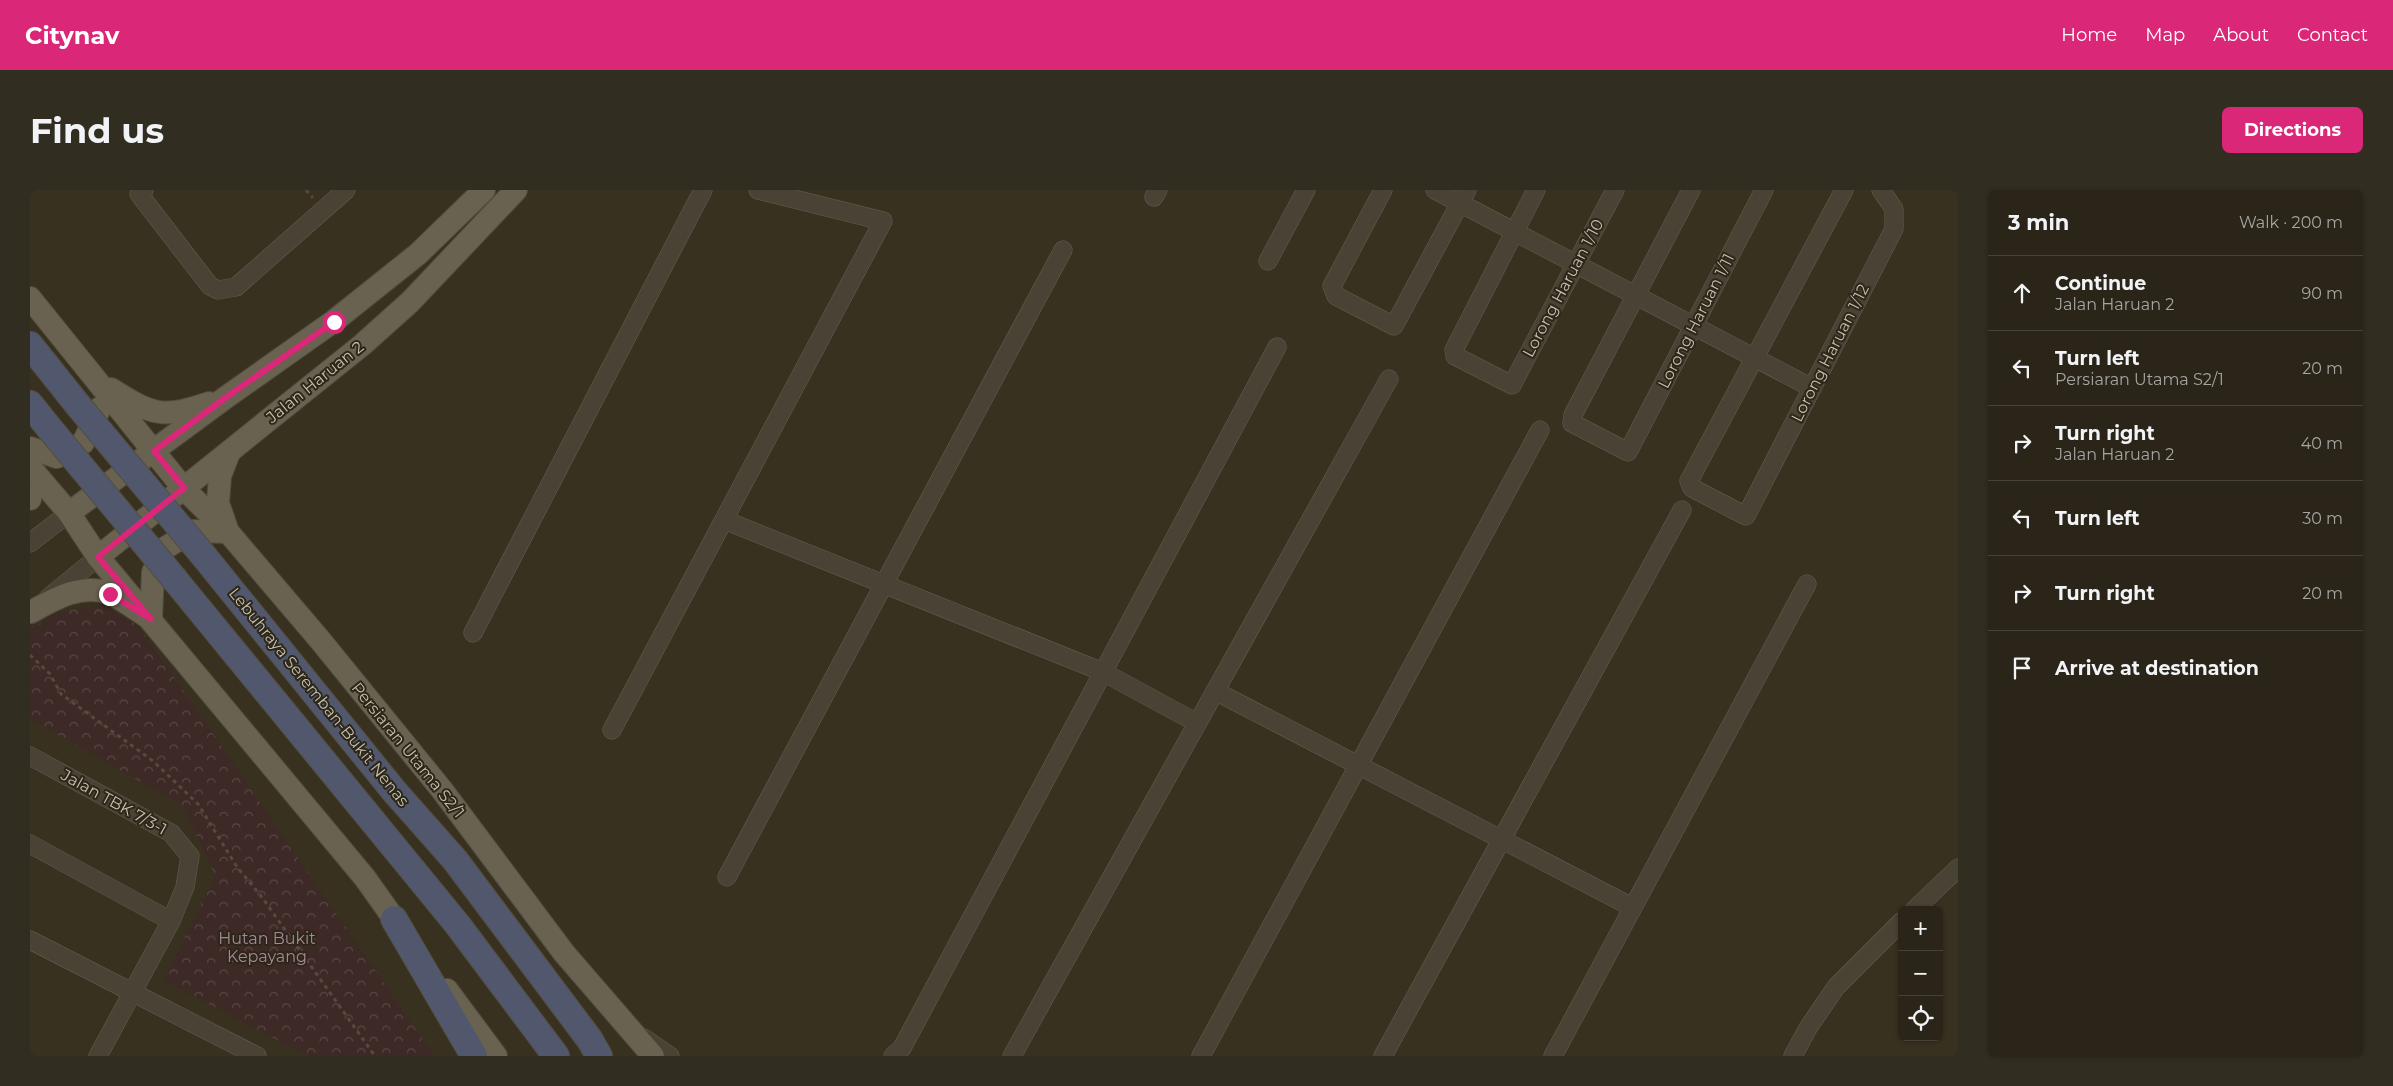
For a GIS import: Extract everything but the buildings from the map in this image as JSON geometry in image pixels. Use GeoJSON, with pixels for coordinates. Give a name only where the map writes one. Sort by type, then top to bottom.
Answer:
{"type":"FeatureCollection","features":[{"type":"Feature","properties":{"kind":"highway","name":"Lebuhraya Seremban-Bukit Nenas"},"geometry":{"type":"LineString","coordinates":[[30,345],[394,791],[455,860],[599,1051]]}},
{"type":"Feature","properties":{"kind":"highway"},"geometry":{"type":"LineString","coordinates":[[30,404],[457,924],[556,1056]]}},
{"type":"Feature","properties":{"kind":"highway"},"geometry":{"type":"LineString","coordinates":[[394,919],[474,1056]]}},
{"type":"Feature","properties":{"kind":"main road"},"geometry":{"type":"LineString","coordinates":[[69,513],[225,398],[334,322],[418,254],[484,190]]}},
{"type":"Feature","properties":{"kind":"main road","name":"Jalan Haruan 2"},"geometry":{"type":"LineString","coordinates":[[98,557],[362,345],[410,302],[516,190]]}},
{"type":"Feature","properties":{"kind":"main road","name":"Persiaran Utama S2/1"},"geometry":{"type":"LineString","coordinates":[[30,298],[184,488],[228,532],[320,640],[442,790],[564,953],[653,1056]]}},
{"type":"Feature","properties":{"kind":"main road"},"geometry":{"type":"LineString","coordinates":[[94,378],[140,408],[161,414],[181,413],[225,398]]}},
{"type":"Feature","properties":{"kind":"main road"},"geometry":{"type":"LineString","coordinates":[[30,448],[57,457],[83,443],[101,409],[94,378]]}},
{"type":"Feature","properties":{"kind":"main road"},"geometry":{"type":"LineString","coordinates":[[151,619],[153,572],[165,548],[193,531],[228,532],[218,503],[220,476],[227,454],[247,438]]}},
{"type":"Feature","properties":{"kind":"main road"},"geometry":{"type":"LineString","coordinates":[[30,467],[69,513],[98,557],[364,878],[496,1056]]}},
{"type":"Feature","properties":{"kind":"main road"},"geometry":{"type":"LineString","coordinates":[[30,612],[59,596],[85,590],[110,594],[151,619]]}},
{"type":"Feature","properties":{"kind":"street"},"geometry":{"type":"LineString","coordinates":[[140,191],[210,286],[218,290],[226,290],[236,287],[346,190]]}},
{"type":"Feature","properties":{"kind":"street"},"geometry":{"type":"LineString","coordinates":[[472,633],[703,190]]}},
{"type":"Feature","properties":{"kind":"street"},"geometry":{"type":"LineString","coordinates":[[612,730],[883,221],[758,190]]}},
{"type":"Feature","properties":{"kind":"street"},"geometry":{"type":"LineString","coordinates":[[1268,261],[1306,190]]}},
{"type":"Feature","properties":{"kind":"street"},"geometry":{"type":"LineString","coordinates":[[1383,190],[1332,286],[1336,296],[1394,326],[1463,196]]}},
{"type":"Feature","properties":{"kind":"street"},"geometry":{"type":"LineString","coordinates":[[1435,190],[1463,196],[1514,232],[1812,388]]}},
{"type":"Feature","properties":{"kind":"street"},"geometry":{"type":"LineString","coordinates":[[1514,232],[1536,190]]}},
{"type":"Feature","properties":{"kind":"street","name":"Lorong Haruan 1/10"},"geometry":{"type":"LineString","coordinates":[[1514,232],[1454,350],[1456,356],[1512,386],[1615,190]]}},
{"type":"Feature","properties":{"kind":"street"},"geometry":{"type":"LineString","coordinates":[[1635,297],[1691,190]]}},
{"type":"Feature","properties":{"kind":"street","name":"Lorong Haruan 1/11"},"geometry":{"type":"LineString","coordinates":[[1635,297],[1573,415],[1572,423],[1628,452],[1764,190]]}},
{"type":"Feature","properties":{"kind":"street"},"geometry":{"type":"LineString","coordinates":[[1754,358],[1844,190]]}},
{"type":"Feature","properties":{"kind":"street","name":"Lorong Haruan 1/12"},"geometry":{"type":"LineString","coordinates":[[1754,358],[1689,481],[1692,488],[1746,516],[1894,229],[1894,209],[1881,190]]}},
{"type":"Feature","properties":{"kind":"street"},"geometry":{"type":"LineString","coordinates":[[727,877],[1062,250]]}},
{"type":"Feature","properties":{"kind":"street"},"geometry":{"type":"LineString","coordinates":[[892,1056],[902,1048],[1277,347]]}},
{"type":"Feature","properties":{"kind":"street"},"geometry":{"type":"LineString","coordinates":[[1012,1056],[1388,379]]}},
{"type":"Feature","properties":{"kind":"street"},"geometry":{"type":"LineString","coordinates":[[1200,1056],[1540,430]]}},
{"type":"Feature","properties":{"kind":"street"},"geometry":{"type":"LineString","coordinates":[[1383,1056],[1682,510]]}},
{"type":"Feature","properties":{"kind":"street"},"geometry":{"type":"LineString","coordinates":[[30,543],[69,513]]}},
{"type":"Feature","properties":{"kind":"street"},"geometry":{"type":"LineString","coordinates":[[724,520],[1103,672],[1197,723]]}},
{"type":"Feature","properties":{"kind":"street"},"geometry":{"type":"LineString","coordinates":[[30,612],[98,557]]}},
{"type":"Feature","properties":{"kind":"street"},"geometry":{"type":"LineString","coordinates":[[1553,1056],[1807,584]]}},
{"type":"Feature","properties":{"kind":"street"},"geometry":{"type":"LineString","coordinates":[[1215,691],[1632,907]]}},
{"type":"Feature","properties":{"kind":"street","name":"Jalan TBK 7/3-1"},"geometry":{"type":"LineString","coordinates":[[30,756],[171,832],[190,856],[185,887],[171,921]]}},
{"type":"Feature","properties":{"kind":"street"},"geometry":{"type":"LineString","coordinates":[[30,844],[171,921],[98,1056]]}},
{"type":"Feature","properties":{"kind":"street"},"geometry":{"type":"LineString","coordinates":[[1918,906],[1958,868]]}},
{"type":"Feature","properties":{"kind":"street"},"geometry":{"type":"LineString","coordinates":[[1794,1056],[1808,1028],[1836,987],[1898,925]]}},
{"type":"Feature","properties":{"kind":"street"},"geometry":{"type":"LineString","coordinates":[[30,940],[257,1056]]}},
{"type":"Feature","properties":{"kind":"street"},"geometry":{"type":"LineString","coordinates":[[631,1029],[670,1056]]}},
{"type":"Feature","properties":{"kind":"path"},"geometry":{"type":"LineString","coordinates":[[30,654],[50,674],[61,694],[153,761],[198,804],[237,867],[261,896],[375,1056]]}},
{"type":"Feature","properties":{"kind":"green space","name":"Hutan Bukit Kepayang"},"geometry":{"type":"Polygon","coordinates":[[[101,605],[139,626],[434,1056],[308,1056],[163,980],[215,876],[183,806],[30,719],[30,630],[56,613],[101,605]]]}},
{"type":"Feature","properties":{"kind":"route"},"geometry":{"type":"LineString","coordinates":[[110,594],[151,619],[98,557],[184,488],[154,451],[225,398],[334,322]]}}]}
